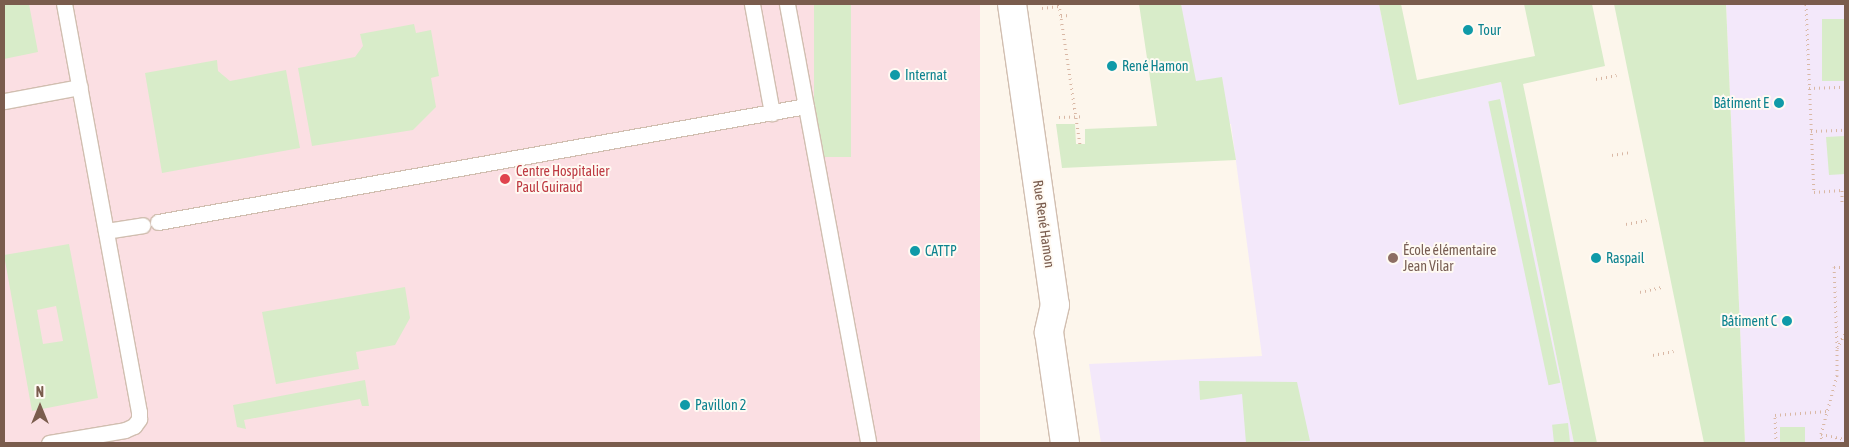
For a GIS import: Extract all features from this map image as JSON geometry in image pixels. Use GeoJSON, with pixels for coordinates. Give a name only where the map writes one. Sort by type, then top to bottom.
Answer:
{"type":"FeatureCollection","features":[{"type":"Feature","properties":{"kind":"street","name":"Rue René Hamon"},"geometry":{"type":"LineString","coordinates":[[1012,4],[1056,305],[1049,332],[1065,443]]}},
{"type":"Feature","properties":{"kind":"lane"},"geometry":{"type":"LineString","coordinates":[[752,4],[772,113]]}},
{"type":"Feature","properties":{"kind":"lane"},"geometry":{"type":"LineString","coordinates":[[788,4],[868,443]]}},
{"type":"Feature","properties":{"kind":"lane"},"geometry":{"type":"LineString","coordinates":[[49,443],[125,430],[134,426],[139,419],[80,87],[69,5]]}},
{"type":"Feature","properties":{"kind":"lane"},"geometry":{"type":"LineString","coordinates":[[4,101],[80,87]]}},
{"type":"Feature","properties":{"kind":"lane"},"geometry":{"type":"LineString","coordinates":[[106,231],[806,106]]}},
{"type":"Feature","properties":{"kind":"path"},"geometry":{"type":"LineString","coordinates":[[1806,4],[1814,192],[1843,190],[1842,202]]}},
{"type":"Feature","properties":{"kind":"path"},"geometry":{"type":"LineString","coordinates":[[1039,9],[1059,5],[1080,144]]}},
{"type":"Feature","properties":{"kind":"path"},"geometry":{"type":"LineString","coordinates":[[1060,16],[1068,15]]}},
{"type":"Feature","properties":{"kind":"path"},"geometry":{"type":"LineString","coordinates":[[1596,79],[1617,75]]}},
{"type":"Feature","properties":{"kind":"path"},"geometry":{"type":"LineString","coordinates":[[1809,88],[1845,87]]}},
{"type":"Feature","properties":{"kind":"path"},"geometry":{"type":"LineString","coordinates":[[1055,117],[1083,116]]}},
{"type":"Feature","properties":{"kind":"path"},"geometry":{"type":"LineString","coordinates":[[1811,131],[1845,130]]}},
{"type":"Feature","properties":{"kind":"path"},"geometry":{"type":"LineString","coordinates":[[1612,156],[1632,152]]}},
{"type":"Feature","properties":{"kind":"path"},"geometry":{"type":"LineString","coordinates":[[1626,224],[1647,220]]}},
{"type":"Feature","properties":{"kind":"path"},"geometry":{"type":"LineString","coordinates":[[1822,443],[1827,411],[1837,374],[1834,267],[1845,266]]}},
{"type":"Feature","properties":{"kind":"path"},"geometry":{"type":"LineString","coordinates":[[1640,292],[1661,287]]}},
{"type":"Feature","properties":{"kind":"path"},"geometry":{"type":"LineString","coordinates":[[1837,348],[1845,334]]}},
{"type":"Feature","properties":{"kind":"path"},"geometry":{"type":"LineString","coordinates":[[1653,356],[1674,351]]}},
{"type":"Feature","properties":{"kind":"path"},"geometry":{"type":"LineString","coordinates":[[1776,443],[1775,415],[1827,411]]}},
{"type":"Feature","properties":{"kind":"path"},"geometry":{"type":"LineString","coordinates":[[1822,434],[1845,439]]}},
{"type":"Feature","properties":{"kind":"shaded area","name":"Centre Hospitalier Paul Guiraud"},"geometry":{"type":"Polygon","coordinates":[[[4,4],[980,4],[980,443],[4,443],[4,4]]]}},
{"type":"Feature","properties":{"kind":"shaded area","name":"École élémentaire Jean Vilar"},"geometry":{"type":"Polygon","coordinates":[[[1168,4],[1379,4],[1399,105],[1501,82],[1574,443],[1101,443],[1089,364],[1262,356],[1231,124],[1185,125],[1168,4]]]}},
{"type":"Feature","properties":{"kind":"shaded area"},"geometry":{"type":"Polygon","coordinates":[[[1726,4],[1845,4],[1845,443],[1745,443],[1726,4]]]}},
{"type":"Feature","properties":{"kind":"green space"},"geometry":{"type":"Polygon","coordinates":[[[4,4],[29,4],[38,52],[4,59],[4,4]]]}},
{"type":"Feature","properties":{"kind":"green space"},"geometry":{"type":"Polygon","coordinates":[[[814,4],[851,4],[851,157],[814,157],[814,4]]]}},
{"type":"Feature","properties":{"kind":"green space"},"geometry":{"type":"Polygon","coordinates":[[[1139,4],[1181,4],[1196,81],[1222,77],[1236,160],[1062,168],[1056,124],[1075,124],[1076,144],[1085,144],[1085,129],[1157,126],[1139,4]]]}},
{"type":"Feature","properties":{"kind":"green space"},"geometry":{"type":"Polygon","coordinates":[[[1379,4],[1401,4],[1417,80],[1535,56],[1524,4],[1592,4],[1605,66],[1523,84],[1597,443],[1574,443],[1501,82],[1399,105],[1379,4]]]}},
{"type":"Feature","properties":{"kind":"green space"},"geometry":{"type":"Polygon","coordinates":[[[1614,4],[1726,4],[1745,443],[1704,443],[1614,4]]]}},
{"type":"Feature","properties":{"kind":"green space"},"geometry":{"type":"Polygon","coordinates":[[[1822,19],[1845,19],[1845,81],[1822,81],[1822,19]]]}},
{"type":"Feature","properties":{"kind":"green space"},"geometry":{"type":"Polygon","coordinates":[[[414,24],[416,33],[431,30],[439,76],[431,78],[436,107],[413,130],[312,146],[298,68],[355,57],[363,46],[360,34],[414,24]]]}},
{"type":"Feature","properties":{"kind":"green space"},"geometry":{"type":"Polygon","coordinates":[[[217,60],[218,71],[230,81],[286,70],[300,148],[162,173],[145,73],[217,60]]]}},
{"type":"Feature","properties":{"kind":"green space"},"geometry":{"type":"Polygon","coordinates":[[[1500,99],[1560,383],[1549,385],[1488,101],[1500,99]]]}},
{"type":"Feature","properties":{"kind":"green space"},"geometry":{"type":"Polygon","coordinates":[[[1845,136],[1845,174],[1829,175],[1826,137],[1845,136]]]}},
{"type":"Feature","properties":{"kind":"green space"},"geometry":{"type":"Polygon","coordinates":[[[69,244],[98,398],[32,411],[4,255],[69,244]],[[56,306],[37,310],[43,344],[63,341],[56,306]]]}},
{"type":"Feature","properties":{"kind":"green space"},"geometry":{"type":"Polygon","coordinates":[[[405,287],[410,318],[395,345],[356,352],[359,369],[276,384],[262,312],[405,287]]]}},
{"type":"Feature","properties":{"kind":"green space"},"geometry":{"type":"Polygon","coordinates":[[[365,380],[369,406],[362,406],[360,399],[244,420],[246,429],[237,427],[233,405],[365,380]]]}},
{"type":"Feature","properties":{"kind":"green space"},"geometry":{"type":"Polygon","coordinates":[[[1199,381],[1297,382],[1310,441],[1246,443],[1242,394],[1200,400],[1199,381]]]}},
{"type":"Feature","properties":{"kind":"green space"},"geometry":{"type":"Polygon","coordinates":[[[1568,423],[1570,443],[1554,443],[1552,425],[1568,423]]]}},
{"type":"Feature","properties":{"kind":"green space"},"geometry":{"type":"Polygon","coordinates":[[[1780,427],[1805,427],[1805,443],[1780,443],[1780,427]]]}},
{"type":"Feature","properties":{"kind":"place","name":"Tour"},"geometry":{"type":"Point","coordinates":[1468,30]}},
{"type":"Feature","properties":{"kind":"place","name":"René Hamon"},"geometry":{"type":"Point","coordinates":[1112,66]}},
{"type":"Feature","properties":{"kind":"place","name":"Internat"},"geometry":{"type":"Point","coordinates":[895,75]}},
{"type":"Feature","properties":{"kind":"place","name":"Bâtiment E"},"geometry":{"type":"Point","coordinates":[1779,103]}},
{"type":"Feature","properties":{"kind":"place","name":"Centre Hospitalier Paul Guiraud"},"geometry":{"type":"Point","coordinates":[505,179]}},
{"type":"Feature","properties":{"kind":"place","name":"CATTP"},"geometry":{"type":"Point","coordinates":[915,251]}},
{"type":"Feature","properties":{"kind":"place","name":"École élémentaire Jean Vilar"},"geometry":{"type":"Point","coordinates":[1393,258]}},
{"type":"Feature","properties":{"kind":"place","name":"Raspail"},"geometry":{"type":"Point","coordinates":[1596,258]}},
{"type":"Feature","properties":{"kind":"place","name":"Bâtiment C"},"geometry":{"type":"Point","coordinates":[1787,321]}},
{"type":"Feature","properties":{"kind":"place","name":"Pavillon 2"},"geometry":{"type":"Point","coordinates":[685,405]}}]}
